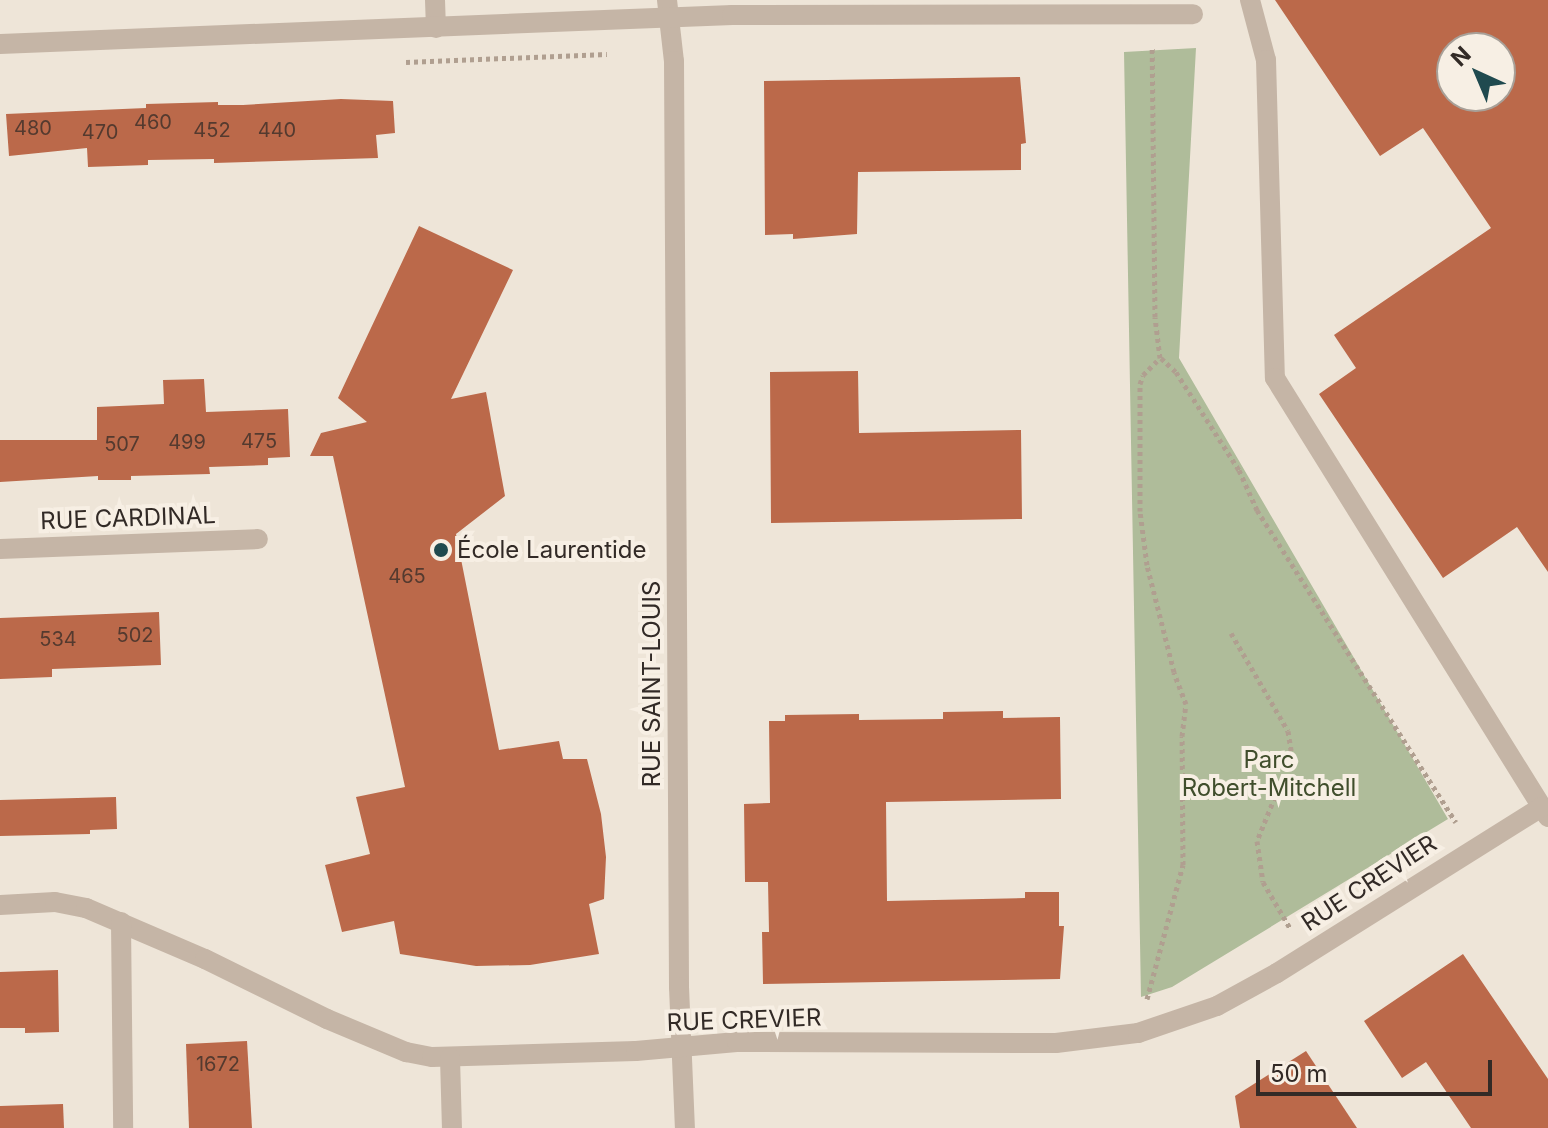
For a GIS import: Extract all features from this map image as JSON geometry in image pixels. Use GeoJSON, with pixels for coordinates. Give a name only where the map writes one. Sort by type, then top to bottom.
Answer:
{"type":"FeatureCollection","features":[{"type":"Feature","properties":{"kind":"street"},"geometry":{"type":"LineString","coordinates":[[435,0],[436,28]]}},
{"type":"Feature","properties":{"kind":"street"},"geometry":{"type":"LineString","coordinates":[[1250,0],[1266,60],[1275,378],[1545,812]]}},
{"type":"Feature","properties":{"kind":"street"},"geometry":{"type":"LineString","coordinates":[[0,44],[436,28],[668,9],[1124,7],[1193,14]]}},
{"type":"Feature","properties":{"kind":"street","name":"RUE SAINT-LOUIS"},"geometry":{"type":"LineString","coordinates":[[668,9],[674,77],[680,1047],[685,1128]]}},
{"type":"Feature","properties":{"kind":"street","name":"RUE CARDINAL"},"geometry":{"type":"LineString","coordinates":[[0,549],[258,539]]}},
{"type":"Feature","properties":{"kind":"street","name":"RUE CREVIER"},"geometry":{"type":"LineString","coordinates":[[0,905],[55,902],[86,908],[391,1047],[417,1055],[450,1058],[737,1042],[1056,1043],[1138,1033],[1191,1016],[1251,989],[1472,848],[1545,812]]}},
{"type":"Feature","properties":{"kind":"street"},"geometry":{"type":"LineString","coordinates":[[121,922],[123,1128]]}},
{"type":"Feature","properties":{"kind":"street"},"geometry":{"type":"LineString","coordinates":[[450,1058],[452,1128]]}},
{"type":"Feature","properties":{"kind":"path"},"geometry":{"type":"LineString","coordinates":[[1152,47],[1155,317],[1160,358],[1176,372],[1239,470],[1271,533],[1456,822]]}},
{"type":"Feature","properties":{"kind":"path"},"geometry":{"type":"LineString","coordinates":[[406,62],[607,54]]}},
{"type":"Feature","properties":{"kind":"path"},"geometry":{"type":"LineString","coordinates":[[1147,999],[1179,882],[1184,841],[1182,736],[1186,704],[1174,672],[1147,565],[1141,520],[1140,384],[1143,375],[1160,358]]}},
{"type":"Feature","properties":{"kind":"path"},"geometry":{"type":"LineString","coordinates":[[1231,633],[1288,731],[1291,751],[1287,767],[1257,841],[1263,882],[1290,928]]}},
{"type":"Feature","properties":{"kind":"green space","name":"Parc Robert-Mitchell"},"geometry":{"type":"Polygon","coordinates":[[[1196,48],[1179,358],[1448,819],[1172,987],[1141,997],[1124,52],[1196,48]]]}},
{"type":"Feature","properties":{"kind":"building"},"geometry":{"type":"Polygon","coordinates":[[[1275,0],[1548,0],[1548,572],[1517,527],[1443,578],[1319,394],[1356,368],[1334,335],[1491,228],[1423,128],[1380,156],[1275,0]]]}},
{"type":"Feature","properties":{"kind":"building"},"geometry":{"type":"Polygon","coordinates":[[[1020,77],[1026,143],[1021,144],[1021,170],[858,172],[857,234],[793,239],[793,234],[765,235],[764,81],[1020,77]]]}},
{"type":"Feature","properties":{"kind":"building"},"geometry":{"type":"Polygon","coordinates":[[[341,99],[393,101],[395,133],[376,135],[378,158],[214,163],[214,159],[148,160],[148,165],[88,167],[87,148],[9,156],[6,114],[146,108],[146,104],[218,102],[218,105],[243,105],[341,99]]]}},
{"type":"Feature","properties":{"kind":"building"},"geometry":{"type":"Polygon","coordinates":[[[419,226],[513,270],[451,399],[486,392],[505,496],[456,534],[499,750],[559,741],[563,759],[587,759],[601,814],[606,857],[604,899],[589,904],[599,954],[530,965],[476,966],[400,954],[394,921],[342,932],[325,865],[370,854],[356,797],[405,787],[333,456],[310,456],[321,433],[367,422],[338,398],[419,226]]]}},
{"type":"Feature","properties":{"kind":"building"},"geometry":{"type":"Polygon","coordinates":[[[858,371],[859,433],[1021,430],[1022,519],[771,523],[770,372],[858,371]]]}},
{"type":"Feature","properties":{"kind":"building"},"geometry":{"type":"Polygon","coordinates":[[[204,379],[206,412],[288,409],[290,457],[268,458],[268,465],[209,467],[210,474],[131,476],[131,480],[98,480],[98,476],[0,482],[0,440],[97,440],[97,407],[164,404],[163,380],[204,379]]]}},
{"type":"Feature","properties":{"kind":"building"},"geometry":{"type":"Polygon","coordinates":[[[159,612],[161,665],[52,669],[52,677],[0,679],[0,618],[159,612]]]}},
{"type":"Feature","properties":{"kind":"building"},"geometry":{"type":"Polygon","coordinates":[[[1003,711],[1003,718],[1060,717],[1061,799],[886,802],[887,901],[1025,898],[1025,892],[1059,892],[1059,926],[1064,926],[1060,979],[763,984],[762,932],[769,932],[768,882],[745,882],[744,804],[770,803],[769,721],[785,721],[785,715],[859,714],[859,720],[943,719],[943,712],[1003,711]]]}},
{"type":"Feature","properties":{"kind":"building"},"geometry":{"type":"Polygon","coordinates":[[[116,797],[117,829],[90,830],[90,834],[0,836],[0,800],[116,797]]]}},
{"type":"Feature","properties":{"kind":"building"},"geometry":{"type":"Polygon","coordinates":[[[1463,954],[1548,1079],[1548,1128],[1471,1128],[1426,1062],[1402,1078],[1364,1021],[1463,954]]]}},
{"type":"Feature","properties":{"kind":"building"},"geometry":{"type":"Polygon","coordinates":[[[58,970],[59,1032],[25,1033],[25,1028],[0,1028],[0,972],[58,970]]]}},
{"type":"Feature","properties":{"kind":"building"},"geometry":{"type":"Polygon","coordinates":[[[247,1041],[252,1128],[189,1128],[186,1044],[247,1041]]]}},
{"type":"Feature","properties":{"kind":"building"},"geometry":{"type":"Polygon","coordinates":[[[1306,1051],[1357,1128],[1240,1128],[1235,1096],[1306,1051]]]}},
{"type":"Feature","properties":{"kind":"building"},"geometry":{"type":"Polygon","coordinates":[[[63,1104],[64,1128],[0,1128],[0,1106],[63,1104]]]}},
{"type":"Feature","properties":{"kind":"place","name":"École Laurentide"},"geometry":{"type":"Point","coordinates":[441,550]}}]}
